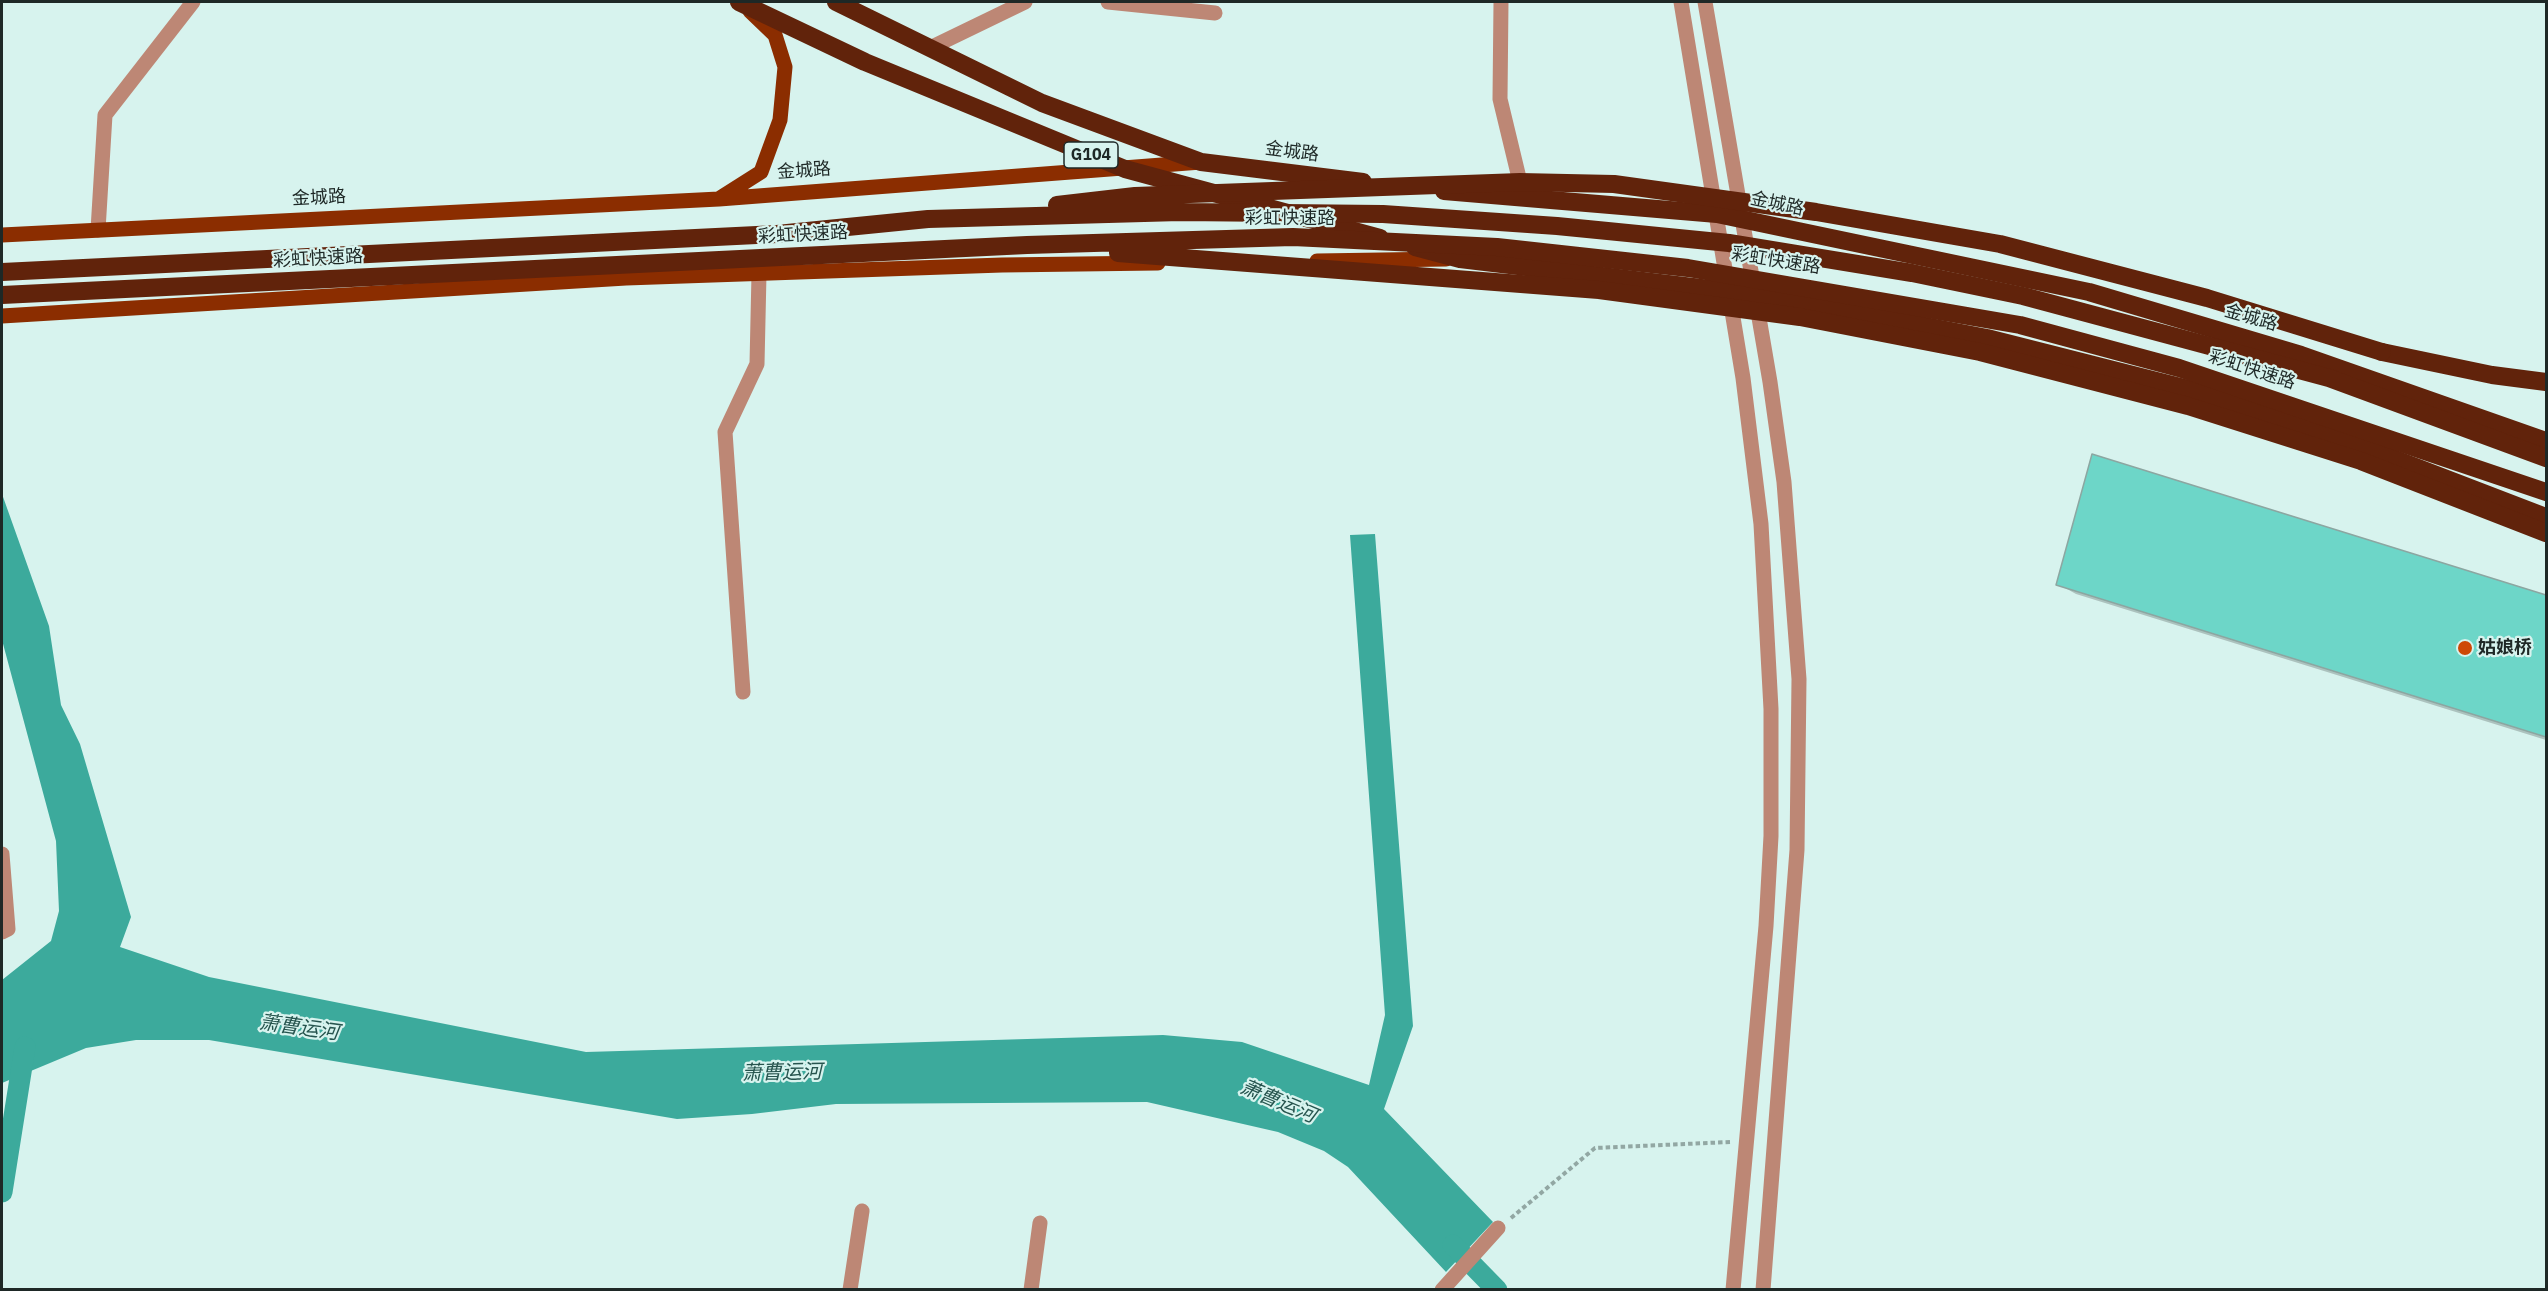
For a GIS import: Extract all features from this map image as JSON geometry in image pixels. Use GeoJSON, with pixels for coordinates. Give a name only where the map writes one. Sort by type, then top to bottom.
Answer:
{"type":"FeatureCollection","features":[{"type":"Feature","properties":{"kind":"highway","name":"G104"},"geometry":{"type":"LineString","coordinates":[[836,2],[1042,103],[1202,162]]}},
{"type":"Feature","properties":{"kind":"highway","name":"G104"},"geometry":{"type":"LineString","coordinates":[[741,3],[865,62],[1125,169],[1460,259]]}},
{"type":"Feature","properties":{"kind":"highway","name":"金城路"},"geometry":{"type":"LineString","coordinates":[[1202,162],[1391,186],[1741,218],[2089,292],[2301,355],[2547,441]]}},
{"type":"Feature","properties":{"kind":"highway"},"geometry":{"type":"LineString","coordinates":[[928,219],[1135,196],[1520,182],[1614,184],[1816,212],[2000,244],[2207,298],[2382,352],[2492,375],[2547,382]]}},
{"type":"Feature","properties":{"kind":"highway","name":"彩虹快速路"},"geometry":{"type":"LineString","coordinates":[[2,272],[777,234],[928,219],[1180,212],[1383,214],[1557,226],[1729,243],[1912,273],[2023,296],[2172,334],[2329,378],[2547,458]]}},
{"type":"Feature","properties":{"kind":"highway","name":"彩虹快速路"},"geometry":{"type":"LineString","coordinates":[[2,295],[1027,245],[1293,237],[1497,247],[1688,268],[2020,325],[2179,368],[2547,492]]}},
{"type":"Feature","properties":{"kind":"highway"},"geometry":{"type":"LineString","coordinates":[[1027,245],[1599,290],[1800,317],[1980,352],[2188,406],[2361,461],[2547,533]]}},
{"type":"Feature","properties":{"kind":"highway"},"geometry":{"type":"LineString","coordinates":[[1460,259],[1755,295],[1987,338],[2188,388],[2384,455],[2547,517]]}},
{"type":"Feature","properties":{"kind":"main road"},"geometry":{"type":"LineString","coordinates":[[719,199],[761,172],[780,120],[785,67],[775,35],[741,3]]}},
{"type":"Feature","properties":{"kind":"main road","name":"金城路"},"geometry":{"type":"LineString","coordinates":[[2,235],[719,199],[1202,162]]}},
{"type":"Feature","properties":{"kind":"main road"},"geometry":{"type":"LineString","coordinates":[[2,316],[626,278],[1002,266],[1460,259]]}},
{"type":"Feature","properties":{"kind":"street"},"geometry":{"type":"LineString","coordinates":[[98,230],[105,115],[193,2]]}},
{"type":"Feature","properties":{"kind":"street"},"geometry":{"type":"LineString","coordinates":[[930,48],[1026,2]]}},
{"type":"Feature","properties":{"kind":"street"},"geometry":{"type":"LineString","coordinates":[[1108,2],[1215,13]]}},
{"type":"Feature","properties":{"kind":"street"},"geometry":{"type":"LineString","coordinates":[[1501,2],[1500,99],[1520,182]]}},
{"type":"Feature","properties":{"kind":"street"},"geometry":{"type":"LineString","coordinates":[[1682,2],[1729,292],[1761,524],[1771,709],[1771,836],[1768,904],[1733,1286]]}},
{"type":"Feature","properties":{"kind":"street"},"geometry":{"type":"LineString","coordinates":[[1705,2],[1770,382],[1784,482],[1798,679],[1797,850],[1763,1286]]}},
{"type":"Feature","properties":{"kind":"street"},"geometry":{"type":"LineString","coordinates":[[743,692],[725,432],[757,364],[759,274]]}},
{"type":"Feature","properties":{"kind":"street"},"geometry":{"type":"LineString","coordinates":[[2,854],[8,929],[2,932]]}},
{"type":"Feature","properties":{"kind":"street"},"geometry":{"type":"LineString","coordinates":[[850,1290],[862,1211]]}},
{"type":"Feature","properties":{"kind":"street"},"geometry":{"type":"LineString","coordinates":[[1031,1290],[1040,1223]]}},
{"type":"Feature","properties":{"kind":"street"},"geometry":{"type":"LineString","coordinates":[[1442,1288],[1498,1228]]}},
{"type":"Feature","properties":{"kind":"path"},"geometry":{"type":"LineString","coordinates":[[1498,1228],[1595,1148],[1747,1141]]}},
{"type":"Feature","properties":{"kind":"water"},"geometry":{"type":"Polygon","coordinates":[[[2,494],[49,626],[61,705],[80,744],[131,917],[120,947],[209,977],[586,1052],[1163,1035],[1242,1042],[1369,1085],[1385,1015],[1350,535],[1375,534],[1413,1026],[1384,1109],[1493,1222],[1446,1272],[1348,1167],[1324,1151],[1278,1132],[1147,1102],[836,1104],[752,1114],[677,1119],[209,1040],[136,1040],[86,1048],[2,1083],[2,980],[51,941],[59,911],[56,841],[2,640],[2,494]]]}},
{"type":"Feature","properties":{"kind":"building","name":"姑娘桥"},"geometry":{"type":"Polygon","coordinates":[[[2092,454],[2546,595],[2546,737],[2056,585],[2092,454]]]}},
{"type":"Feature","properties":{"kind":"waterway"},"geometry":{"type":"LineString","coordinates":[[2,1192],[25,1047]]}},
{"type":"Feature","properties":{"kind":"waterway","name":"萧曹运河"},"geometry":{"type":"LineString","coordinates":[[1453,1245],[1497,1290]]}},
{"type":"Feature","properties":{"kind":"place","name":"姑娘桥"},"geometry":{"type":"Point","coordinates":[2465,648]}}]}
